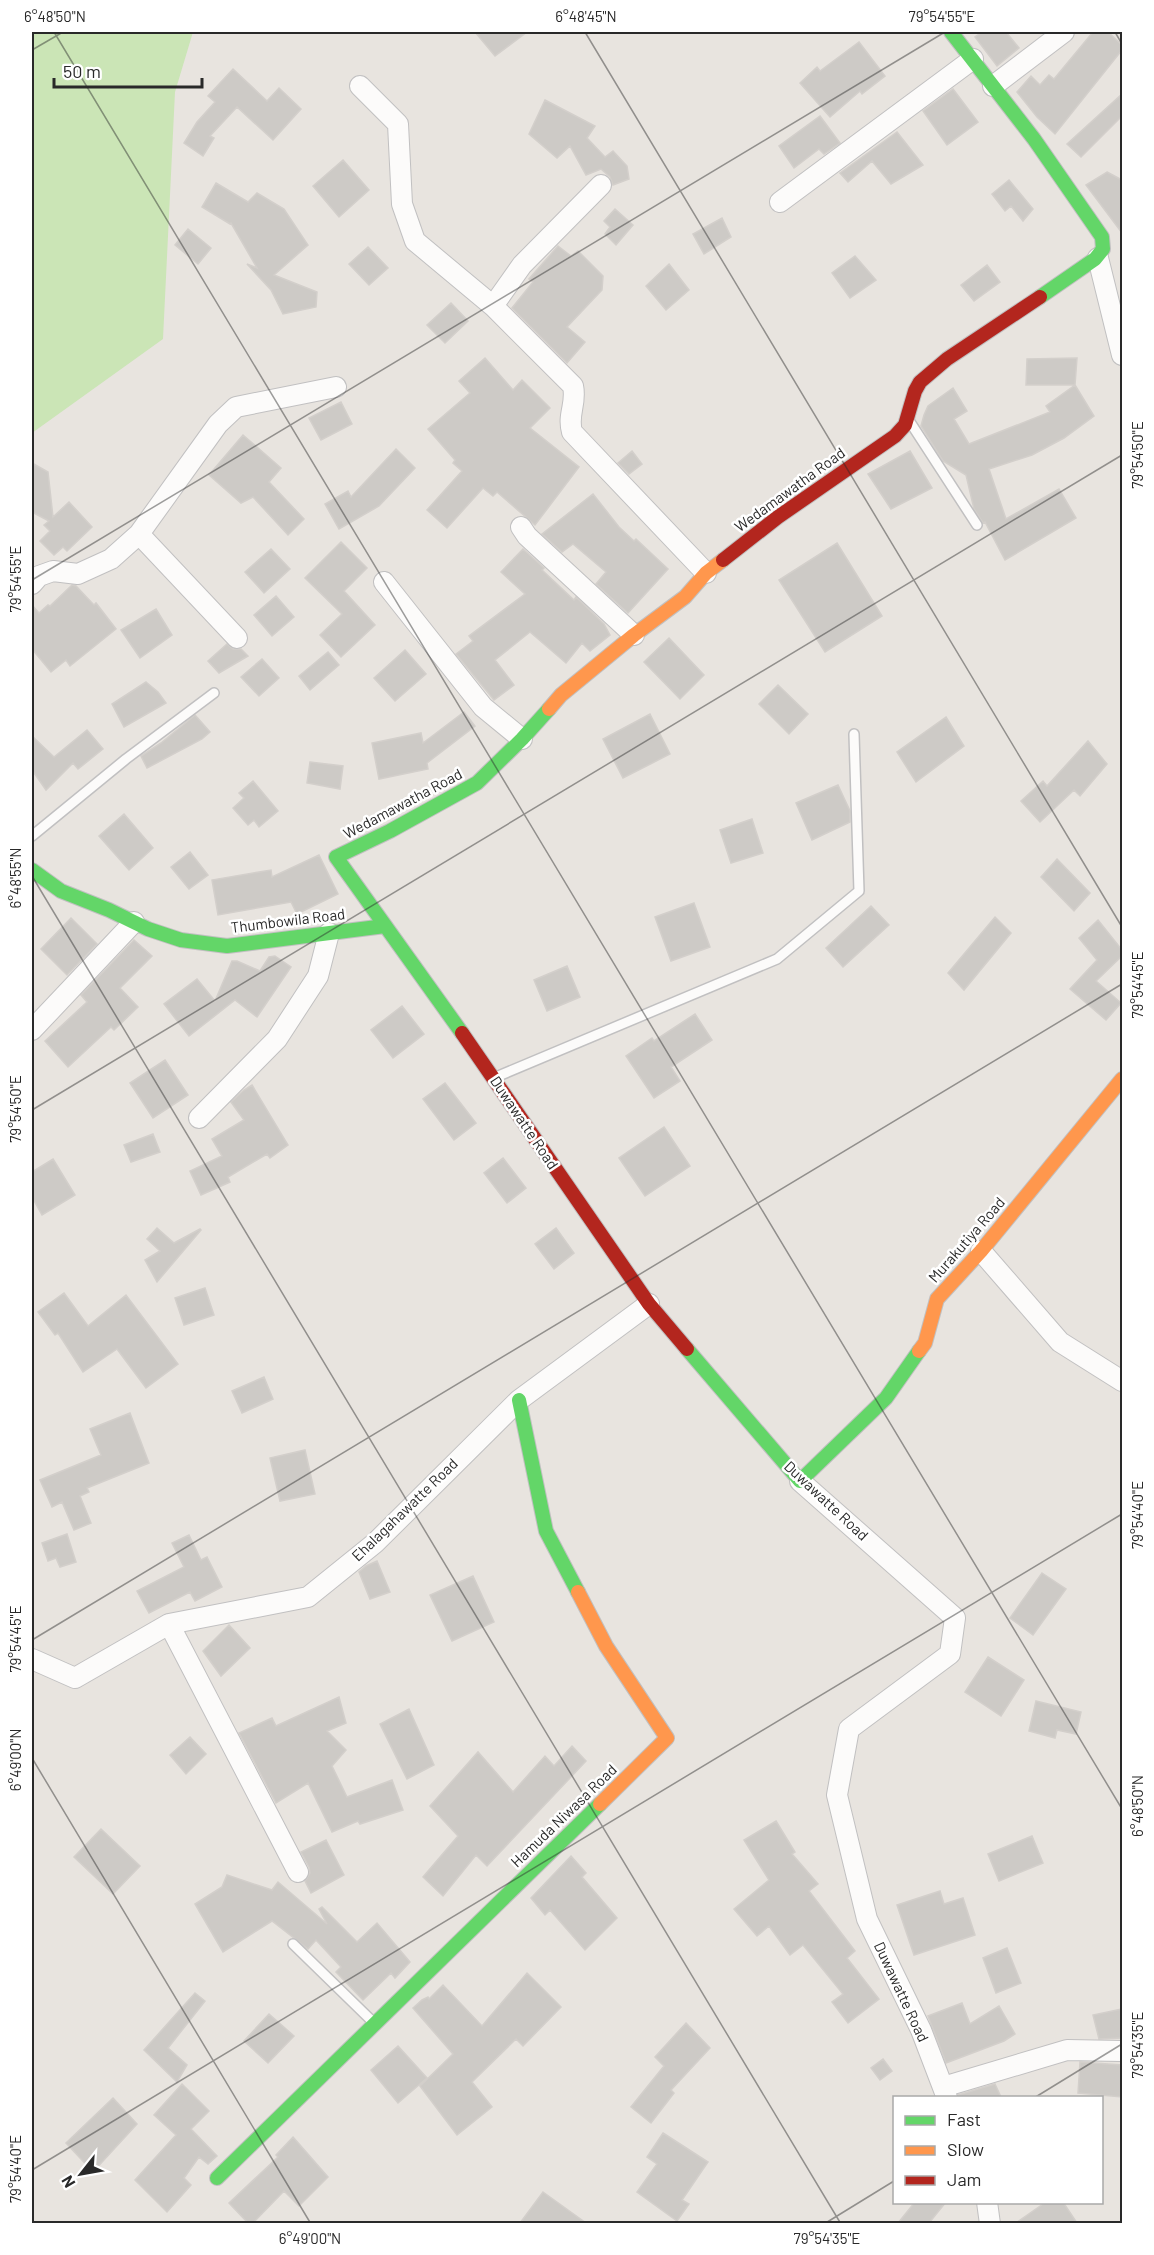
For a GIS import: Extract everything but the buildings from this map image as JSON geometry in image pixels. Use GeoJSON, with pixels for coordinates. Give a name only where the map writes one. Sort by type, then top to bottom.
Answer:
{"type":"FeatureCollection","features":[{"type":"Feature","properties":{"kind":"street"},"geometry":{"type":"LineString","coordinates":[[951,32],[1100,232],[1105,244],[1104,252],[1098,258],[1122,355]]}},
{"type":"Feature","properties":{"kind":"street"},"geometry":{"type":"LineString","coordinates":[[993,86],[1064,32]]}},
{"type":"Feature","properties":{"kind":"street"},"geometry":{"type":"LineString","coordinates":[[780,202],[972,59]]}},
{"type":"Feature","properties":{"kind":"street"},"geometry":{"type":"LineString","coordinates":[[360,86],[398,123],[402,204],[415,241],[493,306],[573,387],[576,398],[568,420],[572,432],[706,573]]}},
{"type":"Feature","properties":{"kind":"street"},"geometry":{"type":"LineString","coordinates":[[493,306],[522,265],[602,185]]}},
{"type":"Feature","properties":{"kind":"street","name":"Wedamawatha Road"},"geometry":{"type":"LineString","coordinates":[[385,926],[336,857],[390,831],[477,783],[522,739],[561,695],[634,635],[685,597],[706,573],[778,517],[895,436],[905,425],[915,391],[928,374],[1098,258]]}},
{"type":"Feature","properties":{"kind":"street"},"geometry":{"type":"LineString","coordinates":[[32,584],[39,576],[53,571],[78,574],[111,559],[139,534],[218,424],[236,407],[336,387]]}},
{"type":"Feature","properties":{"kind":"street"},"geometry":{"type":"LineString","coordinates":[[521,527],[527,536],[634,635]]}},
{"type":"Feature","properties":{"kind":"street"},"geometry":{"type":"LineString","coordinates":[[139,534],[237,638]]}},
{"type":"Feature","properties":{"kind":"street"},"geometry":{"type":"LineString","coordinates":[[384,582],[483,707],[522,739]]}},
{"type":"Feature","properties":{"kind":"street","name":"Thumbowila Road"},"geometry":{"type":"LineString","coordinates":[[32,870],[61,891],[181,939],[227,946],[385,926]]}},
{"type":"Feature","properties":{"kind":"street"},"geometry":{"type":"LineString","coordinates":[[32,1030],[134,922]]}},
{"type":"Feature","properties":{"kind":"street","name":"Duwawatte Road"},"geometry":{"type":"LineString","coordinates":[[385,926],[494,1078],[649,1304],[800,1481],[955,1618],[950,1654],[849,1729],[837,1795],[867,1920],[921,2030],[945,2092]]}},
{"type":"Feature","properties":{"kind":"street"},"geometry":{"type":"LineString","coordinates":[[199,1118],[277,1039],[318,976],[328,933]]}},
{"type":"Feature","properties":{"kind":"street","name":"Murakutiya Road"},"geometry":{"type":"LineString","coordinates":[[800,1481],[886,1398],[925,1343],[937,1299],[981,1251],[1122,1078]]}},
{"type":"Feature","properties":{"kind":"street"},"geometry":{"type":"LineString","coordinates":[[981,1251],[1060,1342],[1122,1381]]}},
{"type":"Feature","properties":{"kind":"street","name":"Ehalagahawatte Road"},"geometry":{"type":"LineString","coordinates":[[32,1659],[75,1678],[168,1624],[308,1597],[375,1543],[519,1400],[649,1304]]}},
{"type":"Feature","properties":{"kind":"street","name":"Hamuda Niwasa Road"},"geometry":{"type":"LineString","coordinates":[[217,2178],[667,1738],[606,1646],[546,1532],[519,1400]]}},
{"type":"Feature","properties":{"kind":"street"},"geometry":{"type":"LineString","coordinates":[[168,1624],[298,1872]]}},
{"type":"Feature","properties":{"kind":"street"},"geometry":{"type":"LineString","coordinates":[[945,2092],[1066,2050],[1122,2052]]}},
{"type":"Feature","properties":{"kind":"street"},"geometry":{"type":"LineString","coordinates":[[987,2204],[990,2223]]}},
{"type":"Feature","properties":{"kind":"lane"},"geometry":{"type":"LineString","coordinates":[[907,418],[977,525]]}},
{"type":"Feature","properties":{"kind":"lane"},"geometry":{"type":"LineString","coordinates":[[32,836],[126,759],[214,693]]}},
{"type":"Feature","properties":{"kind":"lane"},"geometry":{"type":"LineString","coordinates":[[494,1078],[777,959],[859,891],[854,734]]}},
{"type":"Feature","properties":{"kind":"lane"},"geometry":{"type":"LineString","coordinates":[[293,1944],[375,2024]]}},
{"type":"Feature","properties":{"kind":"green space"},"geometry":{"type":"Polygon","coordinates":[[[32,32],[193,32],[175,92],[163,339],[32,433],[32,32]]]}},
{"type":"Feature","properties":{"kind":"traffic: fast"},"geometry":{"type":"LineString","coordinates":[[951,32],[1034,139],[1102,237],[1103,249],[1095,259],[1040,297]]}},
{"type":"Feature","properties":{"kind":"traffic: fast"},"geometry":{"type":"LineString","coordinates":[[462,1033],[336,857],[390,831],[477,783],[549,709]]}},
{"type":"Feature","properties":{"kind":"traffic: fast"},"geometry":{"type":"LineString","coordinates":[[32,870],[61,891],[109,910],[148,929],[181,940],[227,946],[385,926]]}},
{"type":"Feature","properties":{"kind":"traffic: fast"},"geometry":{"type":"LineString","coordinates":[[687,1349],[800,1481],[886,1398],[919,1351]]}},
{"type":"Feature","properties":{"kind":"traffic: fast"},"geometry":{"type":"LineString","coordinates":[[519,1400],[546,1531],[578,1592]]}},
{"type":"Feature","properties":{"kind":"traffic: fast"},"geometry":{"type":"LineString","coordinates":[[217,2178],[600,1804]]}},
{"type":"Feature","properties":{"kind":"traffic: slow"},"geometry":{"type":"LineString","coordinates":[[549,709],[561,695],[634,635],[685,597],[706,573],[723,560]]}},
{"type":"Feature","properties":{"kind":"traffic: slow"},"geometry":{"type":"LineString","coordinates":[[919,1351],[925,1343],[937,1299],[981,1251],[1122,1079]]}},
{"type":"Feature","properties":{"kind":"traffic: slow"},"geometry":{"type":"LineString","coordinates":[[578,1592],[606,1646],[667,1738],[600,1804]]}},
{"type":"Feature","properties":{"kind":"traffic: jam"},"geometry":{"type":"LineString","coordinates":[[723,560],[778,517],[895,436],[905,425],[920,382],[947,359],[1040,297]]}},
{"type":"Feature","properties":{"kind":"traffic: jam"},"geometry":{"type":"LineString","coordinates":[[462,1033],[649,1304],[687,1349]]}}]}
